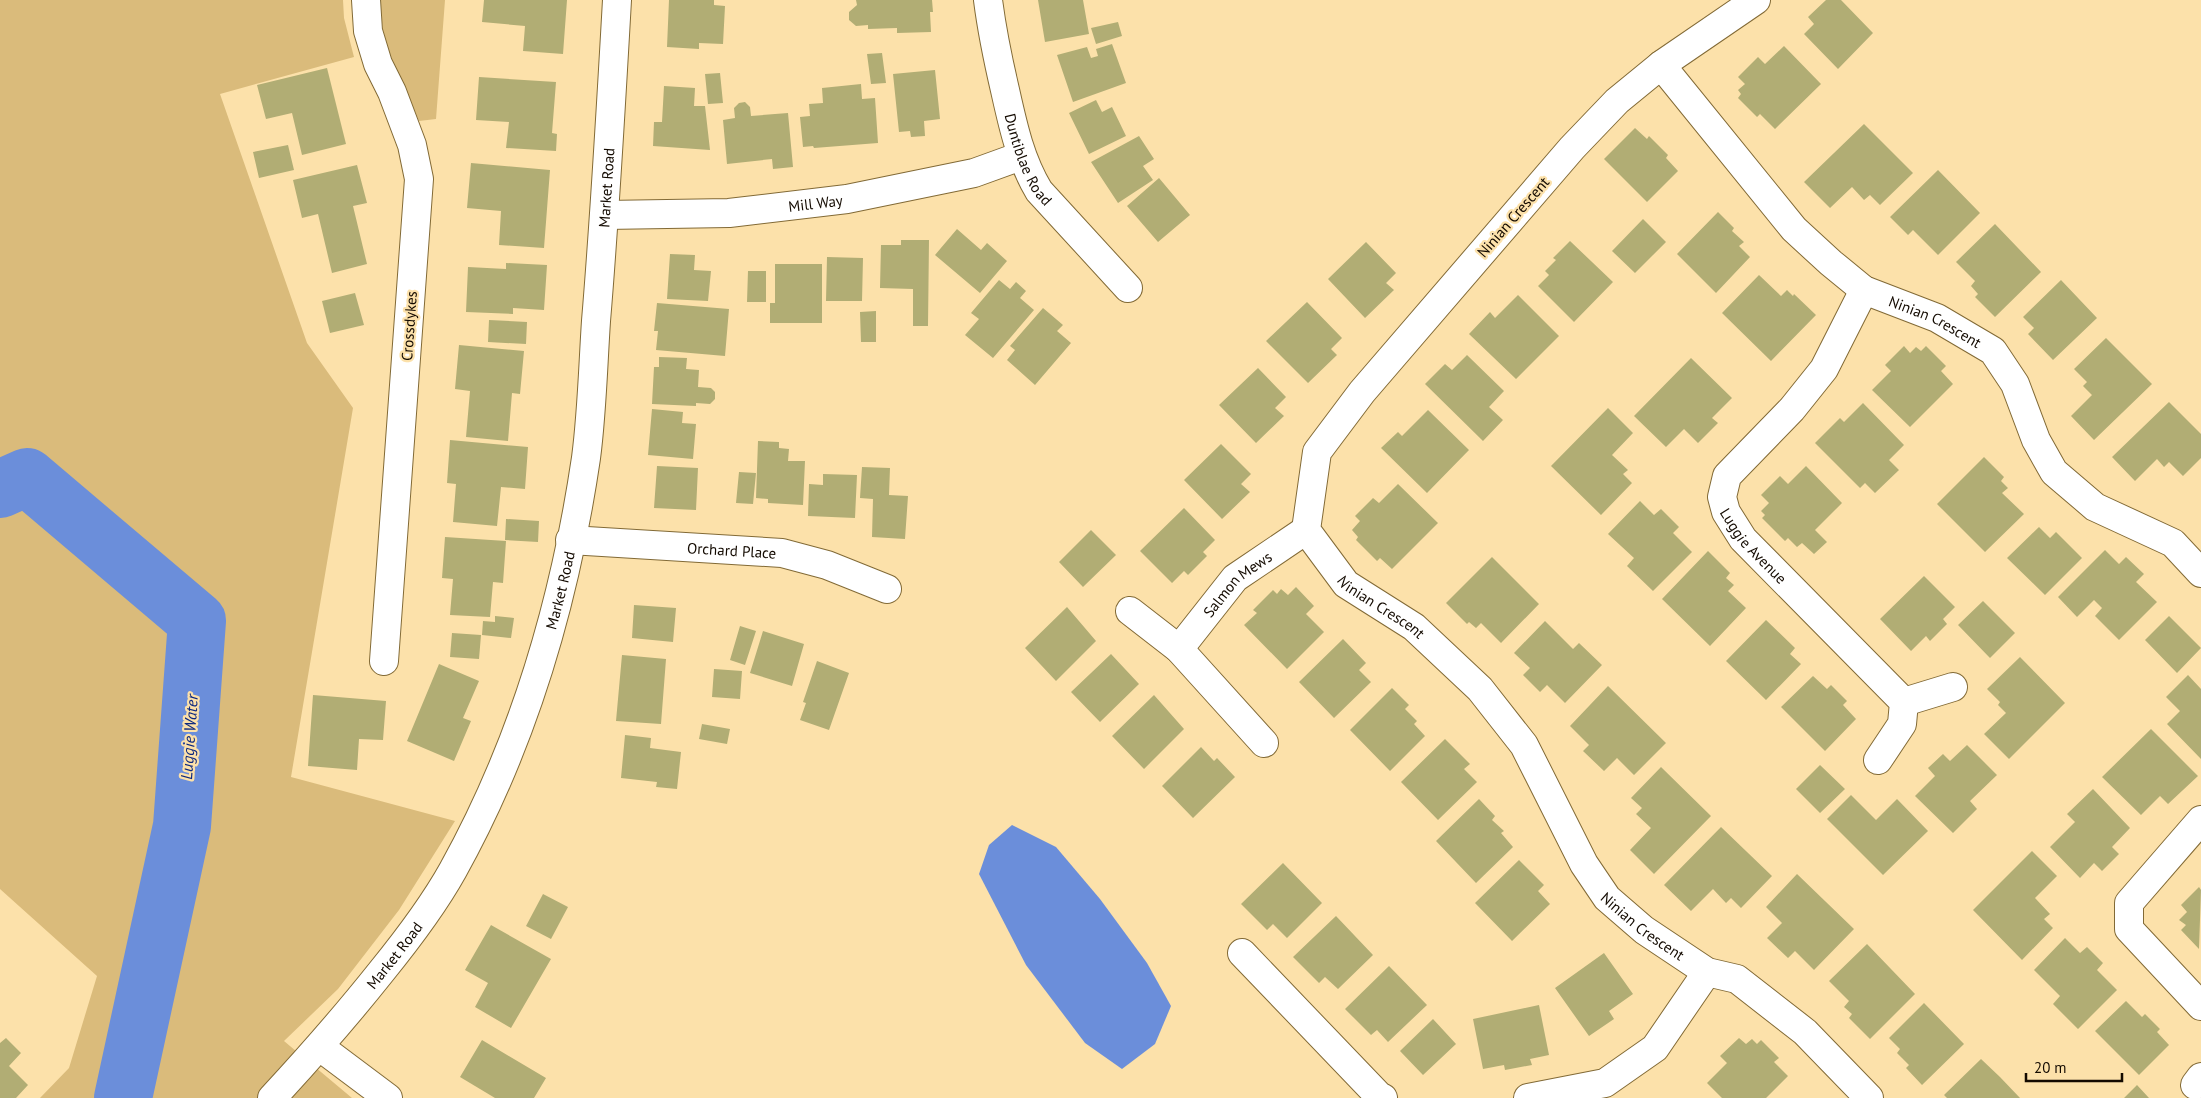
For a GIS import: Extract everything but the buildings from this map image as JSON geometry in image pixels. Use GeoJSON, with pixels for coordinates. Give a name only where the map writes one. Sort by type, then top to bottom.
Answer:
{"type":"FeatureCollection","features":[{"type":"Feature","properties":{"kind":"street","name":"Crossdykes"},"geometry":{"type":"LineString","coordinates":[[366,0],[368,31],[378,64],[392,92],[412,145],[419,179],[384,661]]}},
{"type":"Feature","properties":{"kind":"street","name":"Market Road"},"geometry":{"type":"LineString","coordinates":[[272,1098],[320,1047],[408,939],[452,872],[490,798],[524,716],[548,633],[570,540],[586,456],[605,215],[617,0]]}},
{"type":"Feature","properties":{"kind":"street","name":"Duntiblae Road"},"geometry":{"type":"LineString","coordinates":[[988,0],[992,33],[1021,156],[1039,191],[1128,288]]}},
{"type":"Feature","properties":{"kind":"street","name":"Ninian Crescent"},"geometry":{"type":"LineString","coordinates":[[1756,0],[1661,65],[1616,101],[1572,148],[1357,400],[1317,452],[1306,530],[1346,584],[1414,627],[1480,689],[1524,745],[1584,864],[1607,898],[1644,930],[1707,972],[1737,980],[1745,985],[1805,1032],[1869,1098]]}},
{"type":"Feature","properties":{"kind":"street","name":"Ninian Crescent"},"geometry":{"type":"LineString","coordinates":[[1661,65],[1794,229],[1864,290],[1938,318],[1993,351],[2015,384],[2036,440],[2054,472],[2095,507],[2173,543],[2201,573]]}},
{"type":"Feature","properties":{"kind":"street","name":"Mill Way"},"geometry":{"type":"LineString","coordinates":[[605,215],[729,213],[847,199],[974,173],[1021,156]]}},
{"type":"Feature","properties":{"kind":"street","name":"Luggie Avenue"},"geometry":{"type":"LineString","coordinates":[[1864,290],[1824,369],[1792,408],[1727,476],[1722,497],[1726,512],[1743,539],[1904,702]]}},
{"type":"Feature","properties":{"kind":"street","name":"Salmon Mews"},"geometry":{"type":"LineString","coordinates":[[1180,649],[1235,578],[1306,530]]}},
{"type":"Feature","properties":{"kind":"street","name":"Orchard Place"},"geometry":{"type":"LineString","coordinates":[[570,540],[782,553],[827,565],[887,590]]}},
{"type":"Feature","properties":{"kind":"street"},"geometry":{"type":"LineString","coordinates":[[1130,612],[1180,649],[1264,743]]}},
{"type":"Feature","properties":{"kind":"street"},"geometry":{"type":"LineString","coordinates":[[1878,760],[1902,724],[1904,702],[1953,687]]}},
{"type":"Feature","properties":{"kind":"street"},"geometry":{"type":"LineString","coordinates":[[2201,820],[2129,903],[2129,929],[2201,1006]]}},
{"type":"Feature","properties":{"kind":"street"},"geometry":{"type":"LineString","coordinates":[[1242,953],[1383,1098]]}},
{"type":"Feature","properties":{"kind":"street"},"geometry":{"type":"LineString","coordinates":[[1528,1098],[1605,1084],[1655,1048],[1707,972]]}},
{"type":"Feature","properties":{"kind":"street"},"geometry":{"type":"LineString","coordinates":[[320,1047],[388,1098]]}},
{"type":"Feature","properties":{"kind":"shaded area"},"geometry":{"type":"Polygon","coordinates":[[[0,0],[343,0],[344,18],[354,57],[220,94],[307,343],[353,408],[291,777],[455,821],[399,910],[338,989],[284,1041],[352,1098],[40,1098],[69,1068],[97,976],[0,889],[0,0]]]}},
{"type":"Feature","properties":{"kind":"shaded area"},"geometry":{"type":"Polygon","coordinates":[[[379,0],[445,0],[436,119],[419,121],[390,55],[383,30],[379,0]]]}},
{"type":"Feature","properties":{"kind":"water"},"geometry":{"type":"Polygon","coordinates":[[[1012,825],[1056,847],[1100,899],[1147,963],[1171,1006],[1155,1044],[1122,1069],[1085,1043],[1026,965],[979,874],[989,845],[1012,825]]]}},
{"type":"Feature","properties":{"kind":"waterway","name":"Luggie Water"},"geometry":{"type":"LineString","coordinates":[[0,489],[27,477],[197,621],[182,826],[123,1098]]}}]}
